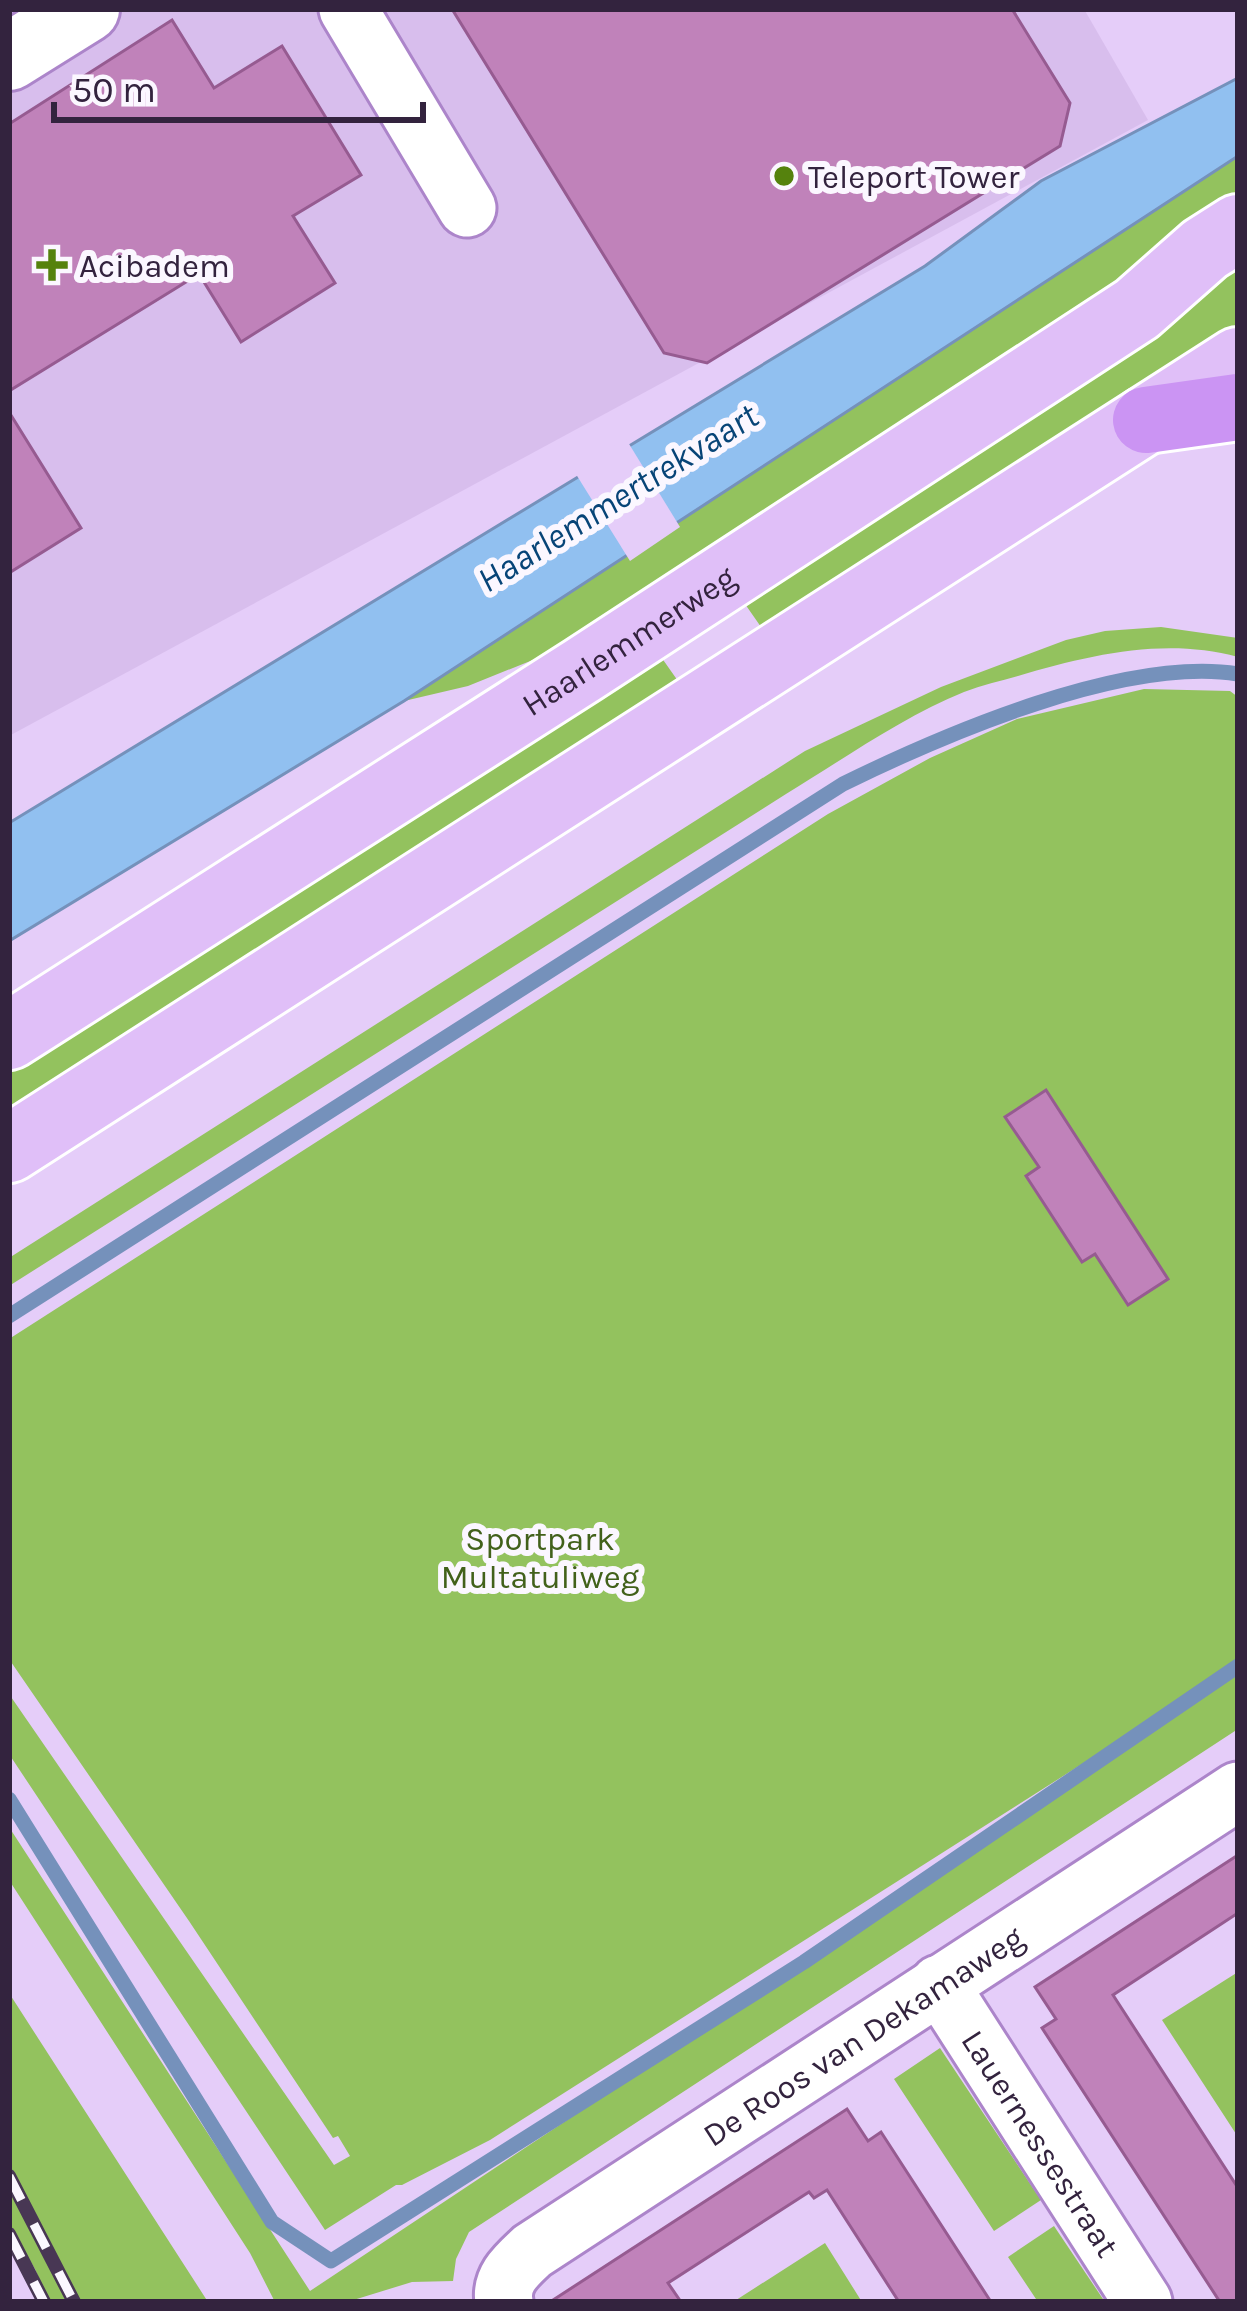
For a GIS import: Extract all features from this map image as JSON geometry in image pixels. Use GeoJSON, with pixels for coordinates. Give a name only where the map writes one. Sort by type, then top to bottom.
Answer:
{"type":"FeatureCollection","features":[{"type":"Feature","properties":{"kind":"highway"},"geometry":{"type":"LineString","coordinates":[[1146,420],[1238,407]]}},
{"type":"Feature","properties":{"kind":"main road","name":"Haarlemmerweg"},"geometry":{"type":"LineString","coordinates":[[9,1036],[584,670],[1137,309],[1205,249],[1238,228]]}},
{"type":"Feature","properties":{"kind":"main road"},"geometry":{"type":"LineString","coordinates":[[9,1149],[1238,361]]}},
{"type":"Feature","properties":{"kind":"street"},"geometry":{"type":"LineString","coordinates":[[9,57],[86,9]]}},
{"type":"Feature","properties":{"kind":"street"},"geometry":{"type":"LineString","coordinates":[[348,9],[467,208]]}},
{"type":"Feature","properties":{"kind":"street","name":"De Roos van Dekamaweg"},"geometry":{"type":"LineString","coordinates":[[503,2298],[506,2278],[532,2251],[1238,1791]]}},
{"type":"Feature","properties":{"kind":"street","name":"Lauernessestraat"},"geometry":{"type":"LineString","coordinates":[[939,1984],[1143,2302]]}},
{"type":"Feature","properties":{"kind":"shaded area"},"geometry":{"type":"Polygon","coordinates":[[[9,9],[1084,9],[1148,120],[9,736],[9,9]]]}},
{"type":"Feature","properties":{"kind":"green space"},"geometry":{"type":"Polygon","coordinates":[[[1238,156],[1238,218],[575,643],[468,686],[404,701],[1238,156]]]}},
{"type":"Feature","properties":{"kind":"green space"},"geometry":{"type":"Polygon","coordinates":[[[1238,269],[1238,332],[766,634],[745,604],[1238,269]]]}},
{"type":"Feature","properties":{"kind":"green space"},"geometry":{"type":"Polygon","coordinates":[[[1161,627],[1238,638],[1238,657],[1183,649],[1100,655],[978,687],[919,713],[9,1286],[9,1258],[805,751],[941,687],[1066,640],[1105,631],[1161,627]]]}},
{"type":"Feature","properties":{"kind":"green space"},"geometry":{"type":"Polygon","coordinates":[[[659,654],[685,691],[9,1120],[9,1070],[659,654]]]}},
{"type":"Feature","properties":{"kind":"green space","name":"Sportpark Multatuliweg"},"geometry":{"type":"Polygon","coordinates":[[[1144,689],[1230,691],[1238,697],[1238,1665],[490,2140],[396,2185],[325,2230],[9,1754],[9,1694],[334,2165],[350,2156],[338,2136],[333,2138],[9,1659],[9,1339],[828,814],[930,758],[1017,719],[1144,689]]]}},
{"type":"Feature","properties":{"kind":"green space"},"geometry":{"type":"Polygon","coordinates":[[[1238,1674],[1238,1729],[469,2232],[456,2259],[453,2281],[412,2282],[347,2302],[275,2302],[250,2253],[9,1880],[9,1827],[310,2291],[1238,1674]]]}},
{"type":"Feature","properties":{"kind":"green space"},"geometry":{"type":"Polygon","coordinates":[[[1238,1972],[1238,2137],[1162,2020],[1238,1972]]]}},
{"type":"Feature","properties":{"kind":"green space"},"geometry":{"type":"Polygon","coordinates":[[[9,1993],[208,2302],[49,2302],[9,2225],[9,1993]]]}},
{"type":"Feature","properties":{"kind":"green space"},"geometry":{"type":"Polygon","coordinates":[[[940,2048],[1041,2200],[994,2231],[894,2079],[940,2048]]]}},
{"type":"Feature","properties":{"kind":"green space"},"geometry":{"type":"Polygon","coordinates":[[[1054,2226],[1105,2302],[1038,2302],[1008,2257],[1054,2226]]]}},
{"type":"Feature","properties":{"kind":"green space"},"geometry":{"type":"Polygon","coordinates":[[[825,2243],[862,2302],[733,2302],[825,2243]]]}},
{"type":"Feature","properties":{"kind":"water","name":"Haarlemmertrekvaart"},"geometry":{"type":"Polygon","coordinates":[[[1238,78],[1238,156],[404,701],[9,941],[9,823],[925,266],[1041,181],[1238,78]]]}},
{"type":"Feature","properties":{"kind":"pier"},"geometry":{"type":"Polygon","coordinates":[[[626,439],[680,527],[630,561],[574,471],[626,439]]]}},
{"type":"Feature","properties":{"kind":"building","name":"Teleport Tower"},"geometry":{"type":"Polygon","coordinates":[[[452,9],[1012,9],[1070,103],[1060,146],[707,363],[664,353],[452,9]]]}},
{"type":"Feature","properties":{"kind":"building"},"geometry":{"type":"Polygon","coordinates":[[[172,20],[214,88],[282,46],[361,175],[293,216],[335,283],[241,342],[199,274],[9,391],[9,124],[172,20]]]}},
{"type":"Feature","properties":{"kind":"building"},"geometry":{"type":"Polygon","coordinates":[[[9,412],[81,528],[9,573],[9,412]]]}},
{"type":"Feature","properties":{"kind":"building"},"geometry":{"type":"Polygon","coordinates":[[[1046,1090],[1168,1279],[1128,1305],[1095,1254],[1082,1262],[1026,1176],[1039,1167],[1005,1117],[1046,1090]]]}},
{"type":"Feature","properties":{"kind":"building"},"geometry":{"type":"Polygon","coordinates":[[[1238,1855],[1238,1913],[1113,1995],[1238,2188],[1238,2302],[1220,2302],[1042,2028],[1056,2019],[1035,1987],[1238,1855]]]}},
{"type":"Feature","properties":{"kind":"building"},"geometry":{"type":"Polygon","coordinates":[[[847,2109],[868,2141],[881,2132],[991,2302],[899,2302],[827,2190],[814,2198],[809,2192],[668,2283],[681,2302],[550,2302],[847,2109]]]}},
{"type":"Feature","properties":{"kind":"waterway"},"geometry":{"type":"LineString","coordinates":[[9,1316],[843,784],[983,722],[1090,688],[1193,672],[1238,674]]}},
{"type":"Feature","properties":{"kind":"waterway"},"geometry":{"type":"LineString","coordinates":[[9,1799],[272,2222],[331,2261],[804,1962],[1238,1666]]}},
{"type":"Feature","properties":{"kind":"railway"},"geometry":{"type":"LineString","coordinates":[[9,2176],[74,2302]]}},
{"type":"Feature","properties":{"kind":"railway"},"geometry":{"type":"LineString","coordinates":[[9,2234],[44,2302]]}},
{"type":"Feature","properties":{"kind":"place","name":"Teleport Tower"},"geometry":{"type":"Point","coordinates":[784,176]}},
{"type":"Feature","properties":{"kind":"place","name":"Acibadem"},"geometry":{"type":"Point","coordinates":[52,265]}}]}
